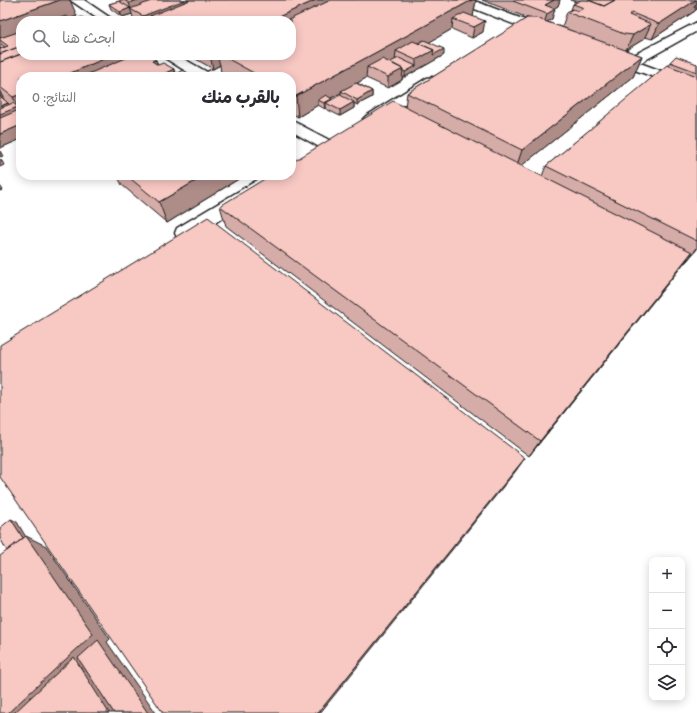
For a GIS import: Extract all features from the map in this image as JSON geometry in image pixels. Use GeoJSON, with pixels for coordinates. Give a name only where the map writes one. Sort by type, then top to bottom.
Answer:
{"type":"FeatureCollection","features":[{"type":"Feature","properties":{"kind":"street"},"geometry":{"type":"LineString","coordinates":[[76,0],[101,16]]}},
{"type":"Feature","properties":{"kind":"street"},"geometry":{"type":"LineString","coordinates":[[461,0],[562,38]]}},
{"type":"Feature","properties":{"kind":"street"},"geometry":{"type":"LineString","coordinates":[[88,16],[96,13]]}},
{"type":"Feature","properties":{"kind":"street"},"geometry":{"type":"LineString","coordinates":[[511,32],[525,24]]}},
{"type":"Feature","properties":{"kind":"street"},"geometry":{"type":"LineString","coordinates":[[629,63],[697,26]]}},
{"type":"Feature","properties":{"kind":"street"},"geometry":{"type":"LineString","coordinates":[[599,52],[697,89]]}},
{"type":"Feature","properties":{"kind":"street"},"geometry":{"type":"LineString","coordinates":[[176,60],[196,72]]}},
{"type":"Feature","properties":{"kind":"street"},"geometry":{"type":"LineString","coordinates":[[218,72],[244,60]]}},
{"type":"Feature","properties":{"kind":"street"},"geometry":{"type":"LineString","coordinates":[[361,124],[443,74]]}},
{"type":"Feature","properties":{"kind":"street"},"geometry":{"type":"LineString","coordinates":[[296,129],[321,149],[341,137]]}},
{"type":"Feature","properties":{"kind":"street"},"geometry":{"type":"LineString","coordinates":[[170,242],[270,180]]}},
{"type":"Feature","properties":{"kind":"building"},"geometry":{"type":"Polygon","coordinates":[[[0,0],[60,0],[0,21],[0,0]]]}},
{"type":"Feature","properties":{"kind":"building"},"geometry":{"type":"Polygon","coordinates":[[[124,0],[138,0],[129,3],[124,0]]]}},
{"type":"Feature","properties":{"kind":"building"},"geometry":{"type":"Polygon","coordinates":[[[154,0],[185,0],[143,16],[130,9],[154,0]]]}},
{"type":"Feature","properties":{"kind":"building"},"geometry":{"type":"Polygon","coordinates":[[[190,0],[316,0],[280,16],[150,16],[190,0]]]}},
{"type":"Feature","properties":{"kind":"building"},"geometry":{"type":"Polygon","coordinates":[[[331,0],[472,0],[296,96],[296,72],[252,72],[230,60],[296,60],[296,16],[331,0]]]}},
{"type":"Feature","properties":{"kind":"building"},"geometry":{"type":"Polygon","coordinates":[[[554,0],[545,5],[555,9],[547,14],[513,1],[554,0]]]}},
{"type":"Feature","properties":{"kind":"building"},"geometry":{"type":"Polygon","coordinates":[[[581,0],[588,0],[604,6],[615,0],[696,0],[659,24],[632,13],[629,15],[651,24],[633,35],[624,34],[567,12],[573,9],[578,11],[584,8],[573,4],[581,0]]]}},
{"type":"Feature","properties":{"kind":"building"},"geometry":{"type":"Polygon","coordinates":[[[588,0],[615,0],[604,6],[588,0]]]}},
{"type":"Feature","properties":{"kind":"building"},"geometry":{"type":"Polygon","coordinates":[[[119,1],[130,8],[120,12],[109,4],[119,1]]]}},
{"type":"Feature","properties":{"kind":"building"},"geometry":{"type":"Polygon","coordinates":[[[464,13],[485,21],[474,27],[453,19],[464,13]]]}},
{"type":"Feature","properties":{"kind":"building"},"geometry":{"type":"Polygon","coordinates":[[[527,18],[536,18],[642,56],[522,150],[407,93],[527,18]]]}},
{"type":"Feature","properties":{"kind":"building"},"geometry":{"type":"Polygon","coordinates":[[[16,33],[16,48],[0,54],[0,49],[8,46],[0,40],[0,38],[16,33]]]}},
{"type":"Feature","properties":{"kind":"building"},"geometry":{"type":"Polygon","coordinates":[[[424,40],[444,49],[433,55],[434,50],[418,43],[424,40]]]}},
{"type":"Feature","properties":{"kind":"building"},"geometry":{"type":"Polygon","coordinates":[[[413,41],[434,50],[416,60],[396,51],[413,41]]]}},
{"type":"Feature","properties":{"kind":"building"},"geometry":{"type":"Polygon","coordinates":[[[1,44],[5,47],[0,49],[0,45],[1,44]]]}},
{"type":"Feature","properties":{"kind":"building"},"geometry":{"type":"Polygon","coordinates":[[[16,48],[16,56],[0,62],[0,54],[16,48]]]}},
{"type":"Feature","properties":{"kind":"building"},"geometry":{"type":"Polygon","coordinates":[[[16,56],[16,60],[101,60],[73,72],[16,72],[16,96],[13,97],[0,87],[0,62],[16,56]]]}},
{"type":"Feature","properties":{"kind":"building"},"geometry":{"type":"Polygon","coordinates":[[[676,56],[697,64],[697,72],[670,62],[676,56]]]}},
{"type":"Feature","properties":{"kind":"building"},"geometry":{"type":"Polygon","coordinates":[[[399,58],[416,66],[405,72],[403,69],[390,62],[399,58]]]}},
{"type":"Feature","properties":{"kind":"building"},"geometry":{"type":"Polygon","coordinates":[[[382,59],[403,69],[388,77],[367,67],[382,59]]]}},
{"type":"Feature","properties":{"kind":"building"},"geometry":{"type":"Polygon","coordinates":[[[121,60],[156,60],[152,61],[158,65],[163,63],[174,69],[168,72],[93,72],[121,60]]]}},
{"type":"Feature","properties":{"kind":"building"},"geometry":{"type":"Polygon","coordinates":[[[667,65],[697,76],[697,241],[546,166],[667,65]]]}},
{"type":"Feature","properties":{"kind":"building"},"geometry":{"type":"Polygon","coordinates":[[[356,83],[372,91],[357,100],[341,91],[356,83]]]}},
{"type":"Feature","properties":{"kind":"building"},"geometry":{"type":"Polygon","coordinates":[[[326,95],[332,99],[324,103],[318,100],[326,95]]]}},
{"type":"Feature","properties":{"kind":"building"},"geometry":{"type":"Polygon","coordinates":[[[340,95],[354,102],[340,110],[326,103],[340,95]]]}},
{"type":"Feature","properties":{"kind":"building"},"geometry":{"type":"Polygon","coordinates":[[[0,96],[8,103],[0,106],[0,96]]]}},
{"type":"Feature","properties":{"kind":"building"},"geometry":{"type":"Polygon","coordinates":[[[393,101],[692,252],[540,441],[220,206],[263,180],[296,180],[296,160],[393,101]]]}},
{"type":"Feature","properties":{"kind":"building"},"geometry":{"type":"Polygon","coordinates":[[[13,103],[16,105],[16,108],[0,114],[0,108],[13,103]]]}},
{"type":"Feature","properties":{"kind":"building"},"geometry":{"type":"Polygon","coordinates":[[[16,111],[16,127],[0,134],[0,118],[16,111]]]}},
{"type":"Feature","properties":{"kind":"building"},"geometry":{"type":"Polygon","coordinates":[[[132,180],[197,180],[159,202],[132,180]]]}},
{"type":"Feature","properties":{"kind":"building"},"geometry":{"type":"Polygon","coordinates":[[[208,217],[525,458],[318,713],[163,713],[0,477],[0,345],[208,217]]]}},
{"type":"Feature","properties":{"kind":"building"},"geometry":{"type":"Polygon","coordinates":[[[11,519],[23,538],[7,551],[0,538],[0,528],[11,519]]]}},
{"type":"Feature","properties":{"kind":"building"},"geometry":{"type":"Polygon","coordinates":[[[26,536],[93,634],[8,713],[0,713],[0,556],[26,536]]]}},
{"type":"Feature","properties":{"kind":"building"},"geometry":{"type":"Polygon","coordinates":[[[98,640],[148,713],[114,713],[78,658],[98,640]]]}},
{"type":"Feature","properties":{"kind":"building"},"geometry":{"type":"Polygon","coordinates":[[[74,657],[109,713],[14,713],[74,657]]]}}]}
